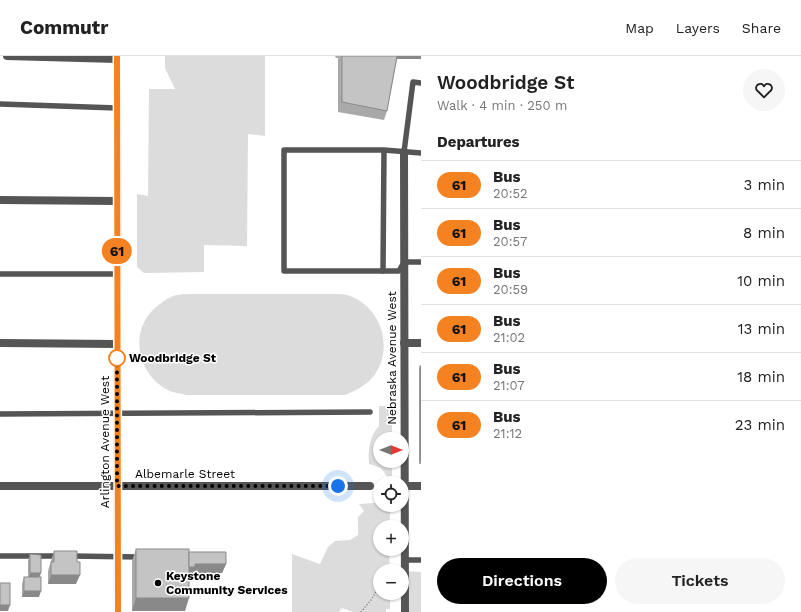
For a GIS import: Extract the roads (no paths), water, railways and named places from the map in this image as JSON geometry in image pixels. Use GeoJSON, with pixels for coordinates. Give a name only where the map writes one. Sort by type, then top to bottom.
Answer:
{"type":"FeatureCollection","features":[{"type":"Feature","properties":{"kind":"street"},"geometry":{"type":"LineString","coordinates":[[7,56],[117,57]]}},
{"type":"Feature","properties":{"kind":"street","name":"Arlington Avenue West"},"geometry":{"type":"LineString","coordinates":[[117,57],[118,612]]}},
{"type":"Feature","properties":{"kind":"street","name":"Nebraska Avenue West"},"geometry":{"type":"LineString","coordinates":[[404,152],[404,476]]}},
{"type":"Feature","properties":{"kind":"street"},"geometry":{"type":"LineString","coordinates":[[0,200],[117,201]]}},
{"type":"Feature","properties":{"kind":"street"},"geometry":{"type":"LineString","coordinates":[[0,343],[117,344]]}},
{"type":"Feature","properties":{"kind":"street"},"geometry":{"type":"LineString","coordinates":[[404,343],[421,343]]}},
{"type":"Feature","properties":{"kind":"street","name":"Albemarle Street"},"geometry":{"type":"LineString","coordinates":[[0,486],[370,486]]}},
{"type":"Feature","properties":{"kind":"street"},"geometry":{"type":"LineString","coordinates":[[409,486],[421,486]]}},
{"type":"Feature","properties":{"kind":"street","name":"Nebraska Avenue West"},"geometry":{"type":"LineString","coordinates":[[404,512],[405,612]]}},
{"type":"Feature","properties":{"kind":"lane"},"geometry":{"type":"LineString","coordinates":[[404,152],[413,82],[421,83]]}},
{"type":"Feature","properties":{"kind":"lane"},"geometry":{"type":"LineString","coordinates":[[0,104],[117,108]]}},
{"type":"Feature","properties":{"kind":"lane"},"geometry":{"type":"LineString","coordinates":[[421,153],[384,150],[284,150],[284,271],[399,271],[404,262],[421,262]]}},
{"type":"Feature","properties":{"kind":"lane"},"geometry":{"type":"LineString","coordinates":[[383,271],[384,150]]}},
{"type":"Feature","properties":{"kind":"lane"},"geometry":{"type":"LineString","coordinates":[[0,274],[117,274]]}},
{"type":"Feature","properties":{"kind":"lane"},"geometry":{"type":"LineString","coordinates":[[0,414],[370,412]]}},
{"type":"Feature","properties":{"kind":"lane"},"geometry":{"type":"LineString","coordinates":[[0,556],[146,556]]}},
{"type":"Feature","properties":{"kind":"lane"},"geometry":{"type":"LineString","coordinates":[[404,560],[421,560]]}},
{"type":"Feature","properties":{"kind":"place","name":"Woodbridge St"},"geometry":{"type":"Point","coordinates":[117,358]}},
{"type":"Feature","properties":{"kind":"place","name":"Keystone Community Services"},"geometry":{"type":"Point","coordinates":[158,583]}}]}
